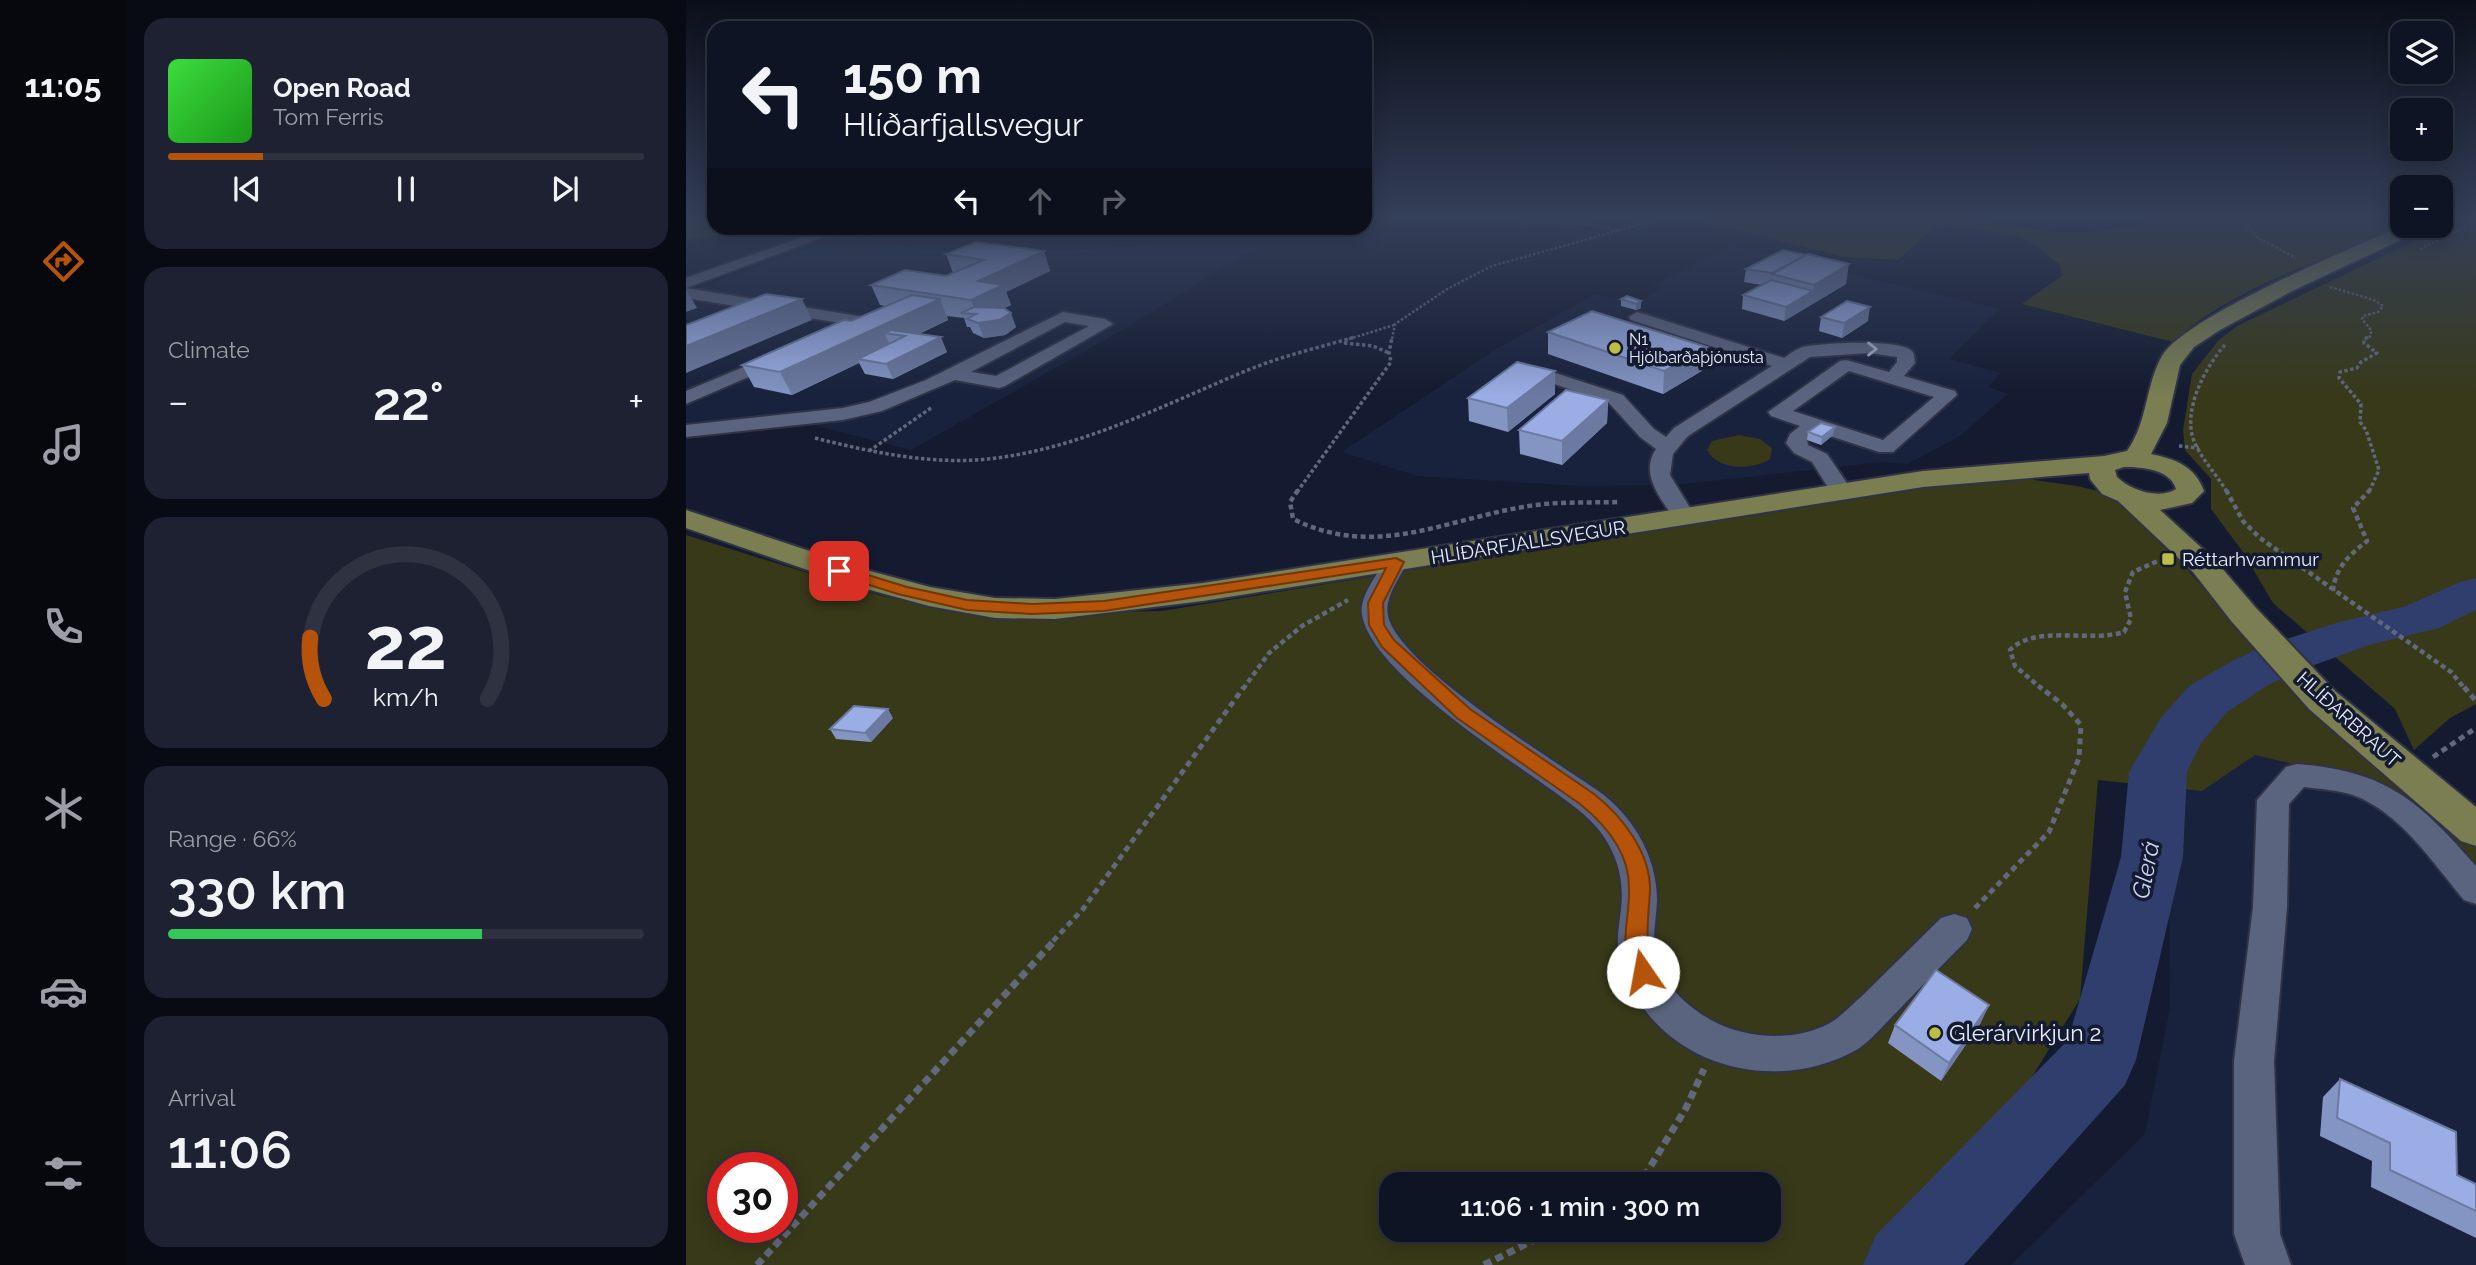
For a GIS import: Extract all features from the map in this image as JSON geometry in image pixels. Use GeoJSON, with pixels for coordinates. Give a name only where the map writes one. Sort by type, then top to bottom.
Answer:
{"type":"FeatureCollection","features":[{"type":"Feature","properties":{"kind":"main road"},"geometry":{"type":"LineString","coordinates":[[2135,460],[2151,433],[2163,382],[2174,353],[2203,331],[2302,278]]}},
{"type":"Feature","properties":{"kind":"main road","name":"HLÍÐARBRAUT"},"geometry":{"type":"LineString","coordinates":[[2151,433],[2165,467]]}},
{"type":"Feature","properties":{"kind":"main road","name":"HLÍÐARBRAUT"},"geometry":{"type":"LineString","coordinates":[[2204,566],[2180,500],[2187,496],[2190,485],[2185,478],[2165,467],[2135,460],[2115,482],[2204,566],[2244,615],[2322,700],[2476,830]]}},
{"type":"Feature","properties":{"kind":"main road","name":"HLÍÐARFJALLSVEGUR"},"geometry":{"type":"LineString","coordinates":[[686,519],[864,579],[967,605],[1032,609],[1104,606],[1393,568],[1684,516],[1923,479],[2005,472],[2115,482]]}},
{"type":"Feature","properties":{"kind":"main road"},"geometry":{"type":"LineString","coordinates":[[2115,482],[2155,501],[2180,500]]}},
{"type":"Feature","properties":{"kind":"street"},"geometry":{"type":"LineString","coordinates":[[686,293],[858,321],[821,338]]}},
{"type":"Feature","properties":{"kind":"street"},"geometry":{"type":"LineString","coordinates":[[686,431],[843,414],[901,399],[1063,317],[1105,324],[999,383],[954,374]]}},
{"type":"Feature","properties":{"kind":"street"},"geometry":{"type":"LineString","coordinates":[[1684,516],[1659,475],[1658,464],[1667,447],[1681,432],[1807,352],[1869,348],[1906,354],[1906,363],[1892,379]]}},
{"type":"Feature","properties":{"kind":"street"},"geometry":{"type":"LineString","coordinates":[[686,398],[797,349]]}},
{"type":"Feature","properties":{"kind":"street"},"geometry":{"type":"LineString","coordinates":[[1846,365],[1892,379],[1948,395],[1886,448],[1778,412],[1846,365]]}},
{"type":"Feature","properties":{"kind":"street"},"geometry":{"type":"LineString","coordinates":[[1814,425],[1797,438],[1796,443],[1801,449],[1820,458],[1842,492]]}},
{"type":"Feature","properties":{"kind":"street"},"geometry":{"type":"LineString","coordinates":[[1820,458],[1847,435]]}},
{"type":"Feature","properties":{"kind":"street"},"geometry":{"type":"LineString","coordinates":[[1393,568],[1376,603],[1375,615],[1381,634],[1388,643],[1463,713],[1587,799],[1605,813],[1620,831],[1637,868],[1640,888],[1635,929],[1636,950],[1643,972],[1654,993],[1671,1013],[1692,1030],[1717,1043],[1744,1052],[1799,1054],[1825,1047],[1847,1035],[1954,929]]}},
{"type":"Feature","properties":{"kind":"lane"},"geometry":{"type":"LineString","coordinates":[[1637,317],[1787,365]]}},
{"type":"Feature","properties":{"kind":"lane"},"geometry":{"type":"LineString","coordinates":[[1543,374],[1616,400],[1647,432],[1667,447]]}},
{"type":"Feature","properties":{"kind":"lane"},"geometry":{"type":"LineString","coordinates":[[2268,1265],[2258,1234],[2254,1060],[2270,907],[2273,800],[2297,775],[2331,778],[2371,790],[2407,814],[2476,890]]}},
{"type":"Feature","properties":{"kind":"path"},"geometry":{"type":"LineString","coordinates":[[805,435],[868,451],[943,460],[988,459],[1022,453],[1105,428],[1290,355],[1395,324],[1463,278]]}},
{"type":"Feature","properties":{"kind":"path"},"geometry":{"type":"LineString","coordinates":[[2331,284],[2326,286],[2374,300],[2383,306],[2378,312],[2363,316],[2362,320],[2371,330],[2371,336],[2364,339],[2364,343],[2377,353],[2361,362],[2357,368],[2340,372],[2339,378],[2361,404],[2360,422],[2366,430],[2379,470],[2369,493],[2353,508],[2354,518],[2363,528],[2367,541],[2349,555],[2334,576],[2333,591]]}},
{"type":"Feature","properties":{"kind":"path"},"geometry":{"type":"LineString","coordinates":[[1395,324],[1391,362],[1290,502],[1293,519],[1310,530],[1335,538],[1374,538],[1525,507],[1622,502]]}},
{"type":"Feature","properties":{"kind":"path"},"geometry":{"type":"LineString","coordinates":[[2230,341],[2214,356],[2194,406],[2192,433],[2203,459],[2224,485],[2240,516],[2260,539],[2451,672],[2476,701]]}},
{"type":"Feature","properties":{"kind":"path"},"geometry":{"type":"LineString","coordinates":[[1336,343],[1355,343],[1390,353]]}},
{"type":"Feature","properties":{"kind":"path"},"geometry":{"type":"LineString","coordinates":[[868,451],[936,404]]}},
{"type":"Feature","properties":{"kind":"path"},"geometry":{"type":"LineString","coordinates":[[1954,929],[2049,832],[2079,758],[2081,726],[2058,700],[2013,664],[2010,657],[2013,644],[2026,638],[2095,639],[2124,632],[2131,619],[2125,592],[2133,572],[2171,556]]}},
{"type":"Feature","properties":{"kind":"path"},"geometry":{"type":"LineString","coordinates":[[757,1265],[1083,909],[1269,653],[1302,626],[1393,568]]}},
{"type":"Feature","properties":{"kind":"path"},"geometry":{"type":"LineString","coordinates":[[2409,773],[2476,728]]}},
{"type":"Feature","properties":{"kind":"path"},"geometry":{"type":"LineString","coordinates":[[1647,1172],[1686,1108],[1717,1043]]}},
{"type":"Feature","properties":{"kind":"path"},"geometry":{"type":"LineString","coordinates":[[1484,1265],[1530,1242]]}},
{"type":"Feature","properties":{"kind":"shaded area"},"geometry":{"type":"Polygon","coordinates":[[[725,278],[1206,278],[1131,325],[911,450],[778,416],[686,426],[686,292],[725,278]]]}},
{"type":"Feature","properties":{"kind":"shaded area"},"geometry":{"type":"Polygon","coordinates":[[[1666,278],[1868,278],[1999,309],[1949,359],[2001,373],[1988,387],[2008,394],[1960,436],[1908,464],[1882,462],[1674,485],[1580,486],[1417,476],[1342,452],[1493,351],[1595,294],[1634,303],[1661,289],[1652,285],[1666,278]]]}},
{"type":"Feature","properties":{"kind":"shaded area"},"geometry":{"type":"Polygon","coordinates":[[[2242,716],[2476,863],[2476,1265],[2011,1265],[2145,1134],[2170,1009],[2169,844],[2196,745],[2242,716]]]}},
{"type":"Feature","properties":{"kind":"green space"},"geometry":{"type":"Polygon","coordinates":[[[2059,278],[2276,278],[2225,304],[2173,342],[2022,304],[2059,278]]]}},
{"type":"Feature","properties":{"kind":"green space"},"geometry":{"type":"Polygon","coordinates":[[[2337,278],[2476,278],[2476,704],[2450,718],[2414,750],[2395,709],[2273,603],[2243,552],[2211,509],[2211,479],[2185,450],[2183,430],[2192,374],[2218,341],[2237,326],[2337,278]]]}},
{"type":"Feature","properties":{"kind":"green space"},"geometry":{"type":"Polygon","coordinates":[[[1739,435],[1760,439],[1772,448],[1770,459],[1755,465],[1736,467],[1719,462],[1707,450],[1712,441],[1739,435]]]}},
{"type":"Feature","properties":{"kind":"green space"},"geometry":{"type":"Polygon","coordinates":[[[2011,477],[2077,486],[2114,495],[2142,518],[2306,705],[2424,807],[2476,846],[2476,903],[2436,851],[2339,775],[2255,755],[2202,791],[2098,780],[2080,999],[1996,1135],[1867,1265],[686,1265],[686,535],[878,595],[969,615],[1162,611],[1959,480],[2011,477]]]}},
{"type":"Feature","properties":{"kind":"building"},"geometry":{"type":"Polygon","coordinates":[[[887,278],[985,278],[978,281],[1003,285],[971,300],[871,285],[887,278]]]}},
{"type":"Feature","properties":{"kind":"building"},"geometry":{"type":"Polygon","coordinates":[[[1787,278],[1826,278],[1814,285],[1787,278]]]}},
{"type":"Feature","properties":{"kind":"building"},"geometry":{"type":"Polygon","coordinates":[[[1771,280],[1813,291],[1786,307],[1743,295],[1771,280]]]}},
{"type":"Feature","properties":{"kind":"building"},"geometry":{"type":"Polygon","coordinates":[[[766,294],[802,299],[686,346],[686,325],[766,294]]]}},
{"type":"Feature","properties":{"kind":"building"},"geometry":{"type":"Polygon","coordinates":[[[912,295],[940,299],[780,372],[742,365],[844,320],[851,321],[912,295]]]}},
{"type":"Feature","properties":{"kind":"building"},"geometry":{"type":"Polygon","coordinates":[[[1627,296],[1641,301],[1636,304],[1621,299],[1627,296]]]}},
{"type":"Feature","properties":{"kind":"building"},"geometry":{"type":"Polygon","coordinates":[[[1847,301],[1870,307],[1844,323],[1821,317],[1847,301]]]}},
{"type":"Feature","properties":{"kind":"building"},"geometry":{"type":"Polygon","coordinates":[[[974,307],[1004,308],[1011,313],[999,320],[978,323],[967,319],[976,314],[961,313],[974,307]]]}},
{"type":"Feature","properties":{"kind":"building"},"geometry":{"type":"Polygon","coordinates":[[[1592,311],[1707,347],[1664,371],[1548,332],[1592,311]]]}},
{"type":"Feature","properties":{"kind":"building"},"geometry":{"type":"Polygon","coordinates":[[[891,330],[941,337],[886,364],[858,359],[905,336],[884,333],[891,330]]]}},
{"type":"Feature","properties":{"kind":"building"},"geometry":{"type":"Polygon","coordinates":[[[1517,362],[1555,371],[1507,408],[1468,398],[1517,362]]]}},
{"type":"Feature","properties":{"kind":"building"},"geometry":{"type":"Polygon","coordinates":[[[1566,390],[1608,400],[1562,441],[1519,430],[1566,390]]]}},
{"type":"Feature","properties":{"kind":"building"},"geometry":{"type":"Polygon","coordinates":[[[1821,423],[1835,427],[1822,437],[1808,432],[1821,423]]]}},
{"type":"Feature","properties":{"kind":"building"},"geometry":{"type":"Polygon","coordinates":[[[854,706],[888,709],[865,733],[830,729],[854,706]]]}},
{"type":"Feature","properties":{"kind":"building","name":"Glerárvirkjun 2"},"geometry":{"type":"Polygon","coordinates":[[[1936,970],[1989,1005],[1949,1063],[1895,1025],[1936,970]]]}},
{"type":"Feature","properties":{"kind":"building"},"geometry":{"type":"Polygon","coordinates":[[[2340,1079],[2456,1132],[2457,1175],[2476,1184],[2476,1211],[2390,1170],[2390,1143],[2337,1118],[2340,1079]]]}},
{"type":"Feature","properties":{"kind":"waterway","name":"Glerá"},"geometry":{"type":"LineString","coordinates":[[1906,1265],[2099,1060],[2152,857],[2158,772],[2179,733],[2208,699],[2250,673],[2280,659],[2353,634],[2422,617],[2476,592]]}},
{"type":"Feature","properties":{"kind":"place","name":"N1 Hjólbarðaþjónusta"},"geometry":{"type":"Point","coordinates":[1615,348]}},
{"type":"Feature","properties":{"kind":"place","name":"Réttarhvammur"},"geometry":{"type":"Point","coordinates":[2168,559]}},
{"type":"Feature","properties":{"kind":"place","name":"Glerárvirkjun 2"},"geometry":{"type":"Point","coordinates":[1935,1033]}},
{"type":"Feature","properties":{"kind":"route"},"geometry":{"type":"LineString","coordinates":[[839,571],[903,591],[967,605],[1032,609],[1104,606],[1396,562],[1376,603],[1377,625],[1388,643],[1463,713],[1587,799],[1605,813],[1620,831],[1637,868],[1640,888],[1635,929],[1636,950],[1643,972]]}}]}
